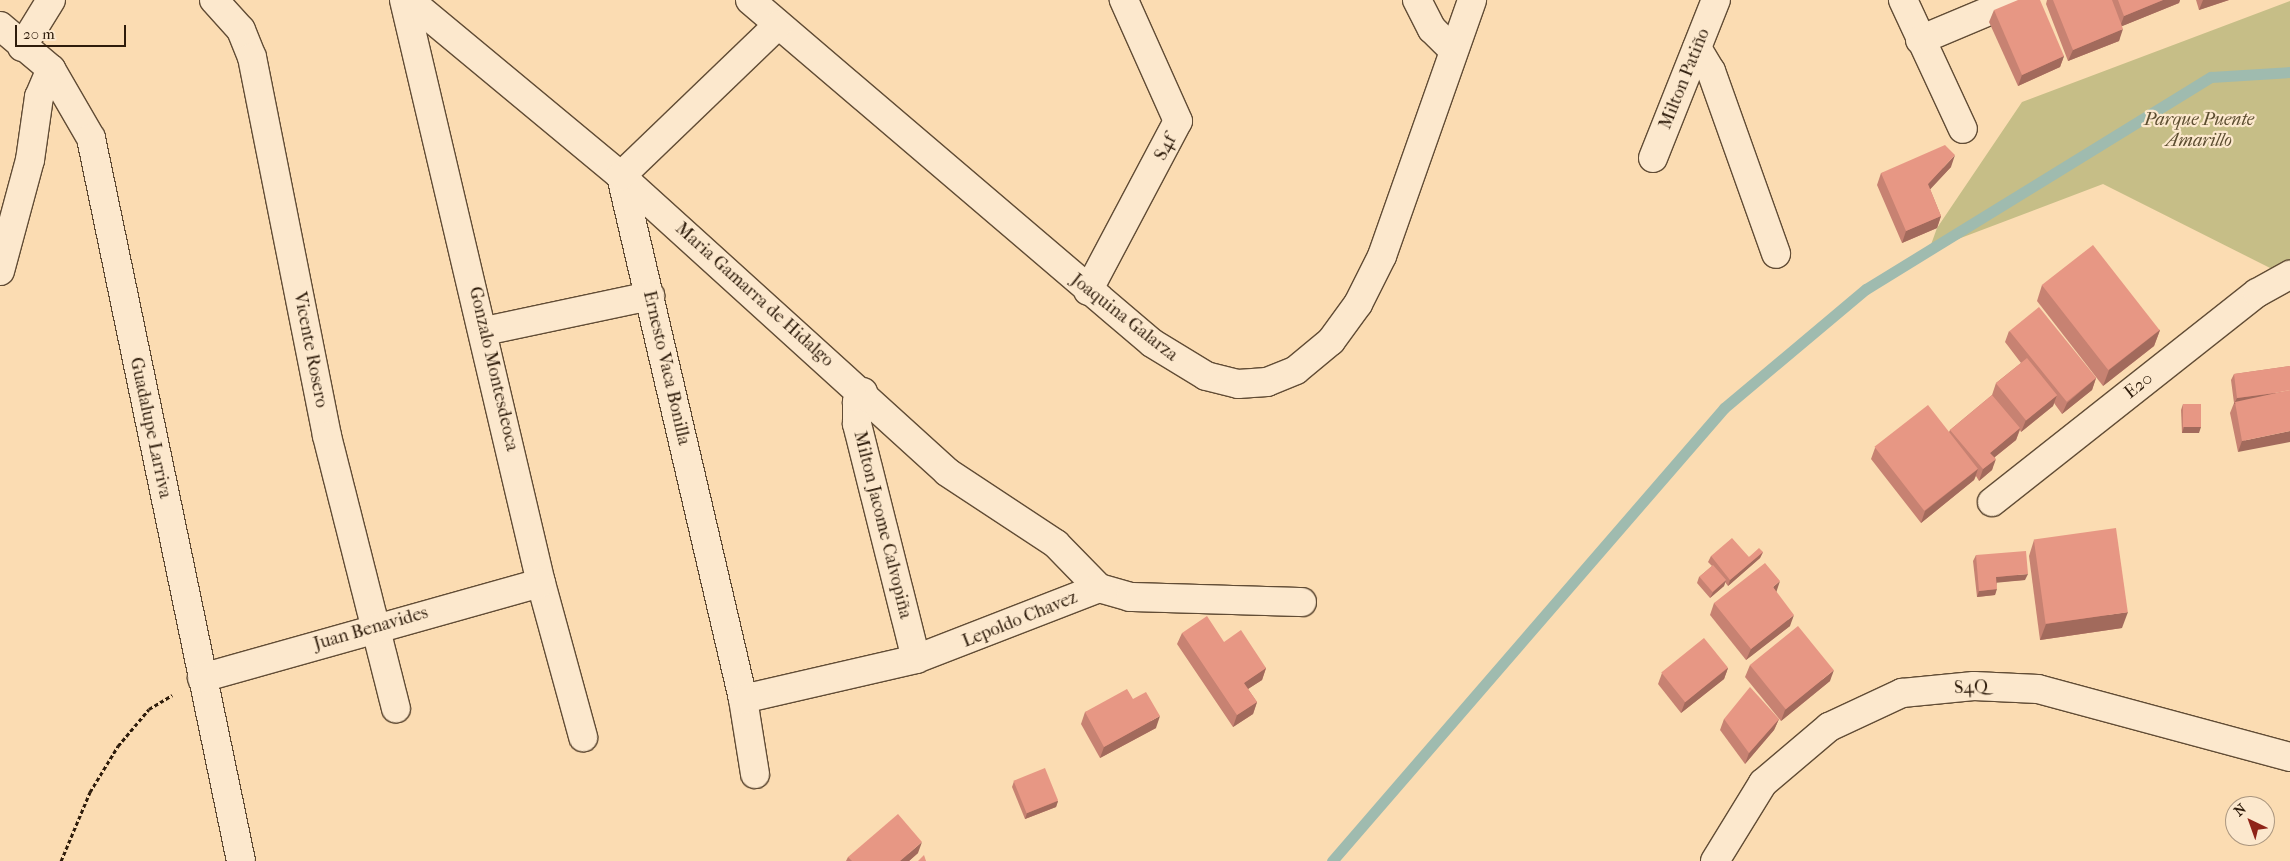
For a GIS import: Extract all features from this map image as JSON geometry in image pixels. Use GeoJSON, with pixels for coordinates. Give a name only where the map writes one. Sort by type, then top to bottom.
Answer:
{"type":"FeatureCollection","features":[{"type":"Feature","properties":{"kind":"street"},"geometry":{"type":"LineString","coordinates":[[22,47],[51,0]]}},
{"type":"Feature","properties":{"kind":"street","name":"Vicente Rosero"},"geometry":{"type":"LineString","coordinates":[[214,0],[241,30],[252,57],[327,436],[396,708]]}},
{"type":"Feature","properties":{"kind":"street","name":"Gonzalo Montesdeoca"},"geometry":{"type":"LineString","coordinates":[[404,0],[485,331],[541,583],[583,737]]}},
{"type":"Feature","properties":{"kind":"street","name":"Maria Gamarra de Hidalgo"},"geometry":{"type":"LineString","coordinates":[[409,0],[621,176],[862,392],[947,472],[1056,544],[1099,588]]}},
{"type":"Feature","properties":{"kind":"street","name":"Joaquina Galarza"},"geometry":{"type":"LineString","coordinates":[[750,0],[1152,344],[1206,376],[1253,384],[1296,370],[1331,341],[1370,284],[1472,0]]}},
{"type":"Feature","properties":{"kind":"street","name":"S4f"},"geometry":{"type":"LineString","coordinates":[[1088,291],[1178,121],[1124,0]]}},
{"type":"Feature","properties":{"kind":"street"},"geometry":{"type":"LineString","coordinates":[[1417,0],[1432,29],[1453,50]]}},
{"type":"Feature","properties":{"kind":"street","name":"Milton Patiño"},"geometry":{"type":"LineString","coordinates":[[1653,158],[1716,0]]}},
{"type":"Feature","properties":{"kind":"street"},"geometry":{"type":"LineString","coordinates":[[1903,0],[1963,129]]}},
{"type":"Feature","properties":{"kind":"street"},"geometry":{"type":"LineString","coordinates":[[1920,40],[2015,0]]}},
{"type":"Feature","properties":{"kind":"street"},"geometry":{"type":"LineString","coordinates":[[621,176],[778,25]]}},
{"type":"Feature","properties":{"kind":"street","name":"Guadalupe Larriva"},"geometry":{"type":"LineString","coordinates":[[0,26],[22,47],[52,69],[91,138],[241,861]]}},
{"type":"Feature","properties":{"kind":"street"},"geometry":{"type":"LineString","coordinates":[[1697,48],[1711,71],[1776,254]]}},
{"type":"Feature","properties":{"kind":"street"},"geometry":{"type":"LineString","coordinates":[[0,271],[30,160],[39,97],[52,69]]}},
{"type":"Feature","properties":{"kind":"street","name":"Ernesto Vaca Bonilla"},"geometry":{"type":"LineString","coordinates":[[621,176],[743,699],[755,774]]}},
{"type":"Feature","properties":{"kind":"street","name":"E20"},"geometry":{"type":"LineString","coordinates":[[1992,502],[2257,293],[2290,275]]}},
{"type":"Feature","properties":{"kind":"street"},"geometry":{"type":"LineString","coordinates":[[485,331],[650,296]]}},
{"type":"Feature","properties":{"kind":"street","name":"Milton Jacome Calvopiña"},"geometry":{"type":"LineString","coordinates":[[862,392],[857,402],[857,424],[916,659]]}},
{"type":"Feature","properties":{"kind":"street","name":"Juan Benavides"},"geometry":{"type":"LineString","coordinates":[[202,678],[376,627],[541,583]]}},
{"type":"Feature","properties":{"kind":"street","name":"Lepoldo Chavez"},"geometry":{"type":"LineString","coordinates":[[743,699],[916,659],[1099,588],[1130,597],[1302,602]]}},
{"type":"Feature","properties":{"kind":"street","name":"S4Q"},"geometry":{"type":"LineString","coordinates":[[1715,861],[1763,783],[1829,728],[1902,693],[1974,686],[2038,690],[2290,757]]}},
{"type":"Feature","properties":{"kind":"path"},"geometry":{"type":"LineString","coordinates":[[61,861],[90,792],[118,746],[149,709],[202,678]]}},
{"type":"Feature","properties":{"kind":"green space","name":"Parque Puente Amarillo"},"geometry":{"type":"Polygon","coordinates":[[[2290,1],[2290,278],[2103,184],[1929,250],[1937,228],[2022,102],[2290,1]]]}},
{"type":"Feature","properties":{"kind":"building"},"geometry":{"type":"Polygon","coordinates":[[[2018,0],[2040,0],[2064,56],[2022,75],[1994,10],[2018,0]]]}},
{"type":"Feature","properties":{"kind":"building"},"geometry":{"type":"Polygon","coordinates":[[[2053,0],[2112,0],[2123,29],[2073,50],[2053,0]]]}},
{"type":"Feature","properties":{"kind":"building"},"geometry":{"type":"Polygon","coordinates":[[[2118,0],[2163,0],[2124,16],[2118,0]]]}},
{"type":"Feature","properties":{"kind":"building"},"geometry":{"type":"Polygon","coordinates":[[[1945,145],[1955,155],[1928,184],[1941,216],[1906,231],[1881,173],[1945,145]]]}},
{"type":"Feature","properties":{"kind":"building"},"geometry":{"type":"Polygon","coordinates":[[[2093,245],[2159,330],[2108,370],[2042,285],[2093,245]]]}},
{"type":"Feature","properties":{"kind":"building"},"geometry":{"type":"Polygon","coordinates":[[[2039,307],[2096,378],[2067,402],[2009,331],[2039,307]]]}},
{"type":"Feature","properties":{"kind":"building"},"geometry":{"type":"Polygon","coordinates":[[[2027,358],[2057,395],[2026,420],[1996,383],[2027,358]]]}},
{"type":"Feature","properties":{"kind":"building"},"geometry":{"type":"Polygon","coordinates":[[[2290,366],[2290,390],[2237,398],[2234,374],[2290,366]]]}},
{"type":"Feature","properties":{"kind":"building"},"geometry":{"type":"Polygon","coordinates":[[[2290,390],[2290,431],[2242,441],[2235,402],[2290,390]]]}},
{"type":"Feature","properties":{"kind":"building"},"geometry":{"type":"Polygon","coordinates":[[[1992,395],[2020,428],[1990,453],[1996,459],[1983,469],[1950,430],[1992,395]]]}},
{"type":"Feature","properties":{"kind":"building"},"geometry":{"type":"Polygon","coordinates":[[[2183,404],[2201,404],[2201,427],[2183,427],[2183,404]]]}},
{"type":"Feature","properties":{"kind":"building"},"geometry":{"type":"Polygon","coordinates":[[[1928,405],[1978,469],[1924,511],[1874,447],[1928,405]]]}},
{"type":"Feature","properties":{"kind":"building"},"geometry":{"type":"Polygon","coordinates":[[[2116,528],[2128,612],[2046,624],[2034,540],[2116,528]]]}},
{"type":"Feature","properties":{"kind":"building"},"geometry":{"type":"Polygon","coordinates":[[[1732,538],[1749,557],[1759,548],[1763,552],[1730,580],[1711,556],[1732,538]]]}},
{"type":"Feature","properties":{"kind":"building"},"geometry":{"type":"Polygon","coordinates":[[[2026,551],[2028,574],[1996,577],[1997,589],[1979,591],[1976,555],[2026,551]]]}},
{"type":"Feature","properties":{"kind":"building"},"geometry":{"type":"Polygon","coordinates":[[[1765,563],[1780,581],[1773,587],[1794,615],[1751,649],[1714,603],[1765,563]]]}},
{"type":"Feature","properties":{"kind":"building"},"geometry":{"type":"Polygon","coordinates":[[[1713,565],[1726,580],[1713,592],[1699,577],[1713,565]]]}},
{"type":"Feature","properties":{"kind":"building"},"geometry":{"type":"Polygon","coordinates":[[[1207,616],[1224,642],[1241,630],[1266,668],[1244,683],[1257,702],[1237,715],[1182,633],[1207,616]]]}},
{"type":"Feature","properties":{"kind":"building"},"geometry":{"type":"Polygon","coordinates":[[[1798,626],[1834,670],[1786,709],[1750,665],[1798,626]]]}},
{"type":"Feature","properties":{"kind":"building"},"geometry":{"type":"Polygon","coordinates":[[[1704,638],[1728,668],[1685,702],[1661,673],[1704,638]]]}},
{"type":"Feature","properties":{"kind":"building"},"geometry":{"type":"Polygon","coordinates":[[[1750,687],[1779,719],[1749,753],[1724,719],[1750,687]]]}},
{"type":"Feature","properties":{"kind":"building"},"geometry":{"type":"Polygon","coordinates":[[[1127,689],[1133,699],[1146,692],[1160,716],[1104,747],[1085,712],[1127,689]]]}},
{"type":"Feature","properties":{"kind":"building"},"geometry":{"type":"Polygon","coordinates":[[[1045,768],[1058,800],[1027,813],[1013,781],[1045,768]]]}},
{"type":"Feature","properties":{"kind":"building"},"geometry":{"type":"Polygon","coordinates":[[[898,814],[922,842],[900,861],[852,861],[848,857],[898,814]]]}},
{"type":"Feature","properties":{"kind":"building"},"geometry":{"type":"Polygon","coordinates":[[[924,855],[926,861],[918,861],[924,855]]]}},
{"type":"Feature","properties":{"kind":"waterway"},"geometry":{"type":"LineString","coordinates":[[1332,861],[1724,408],[1866,289],[2211,77],[2290,72]]}}]}
